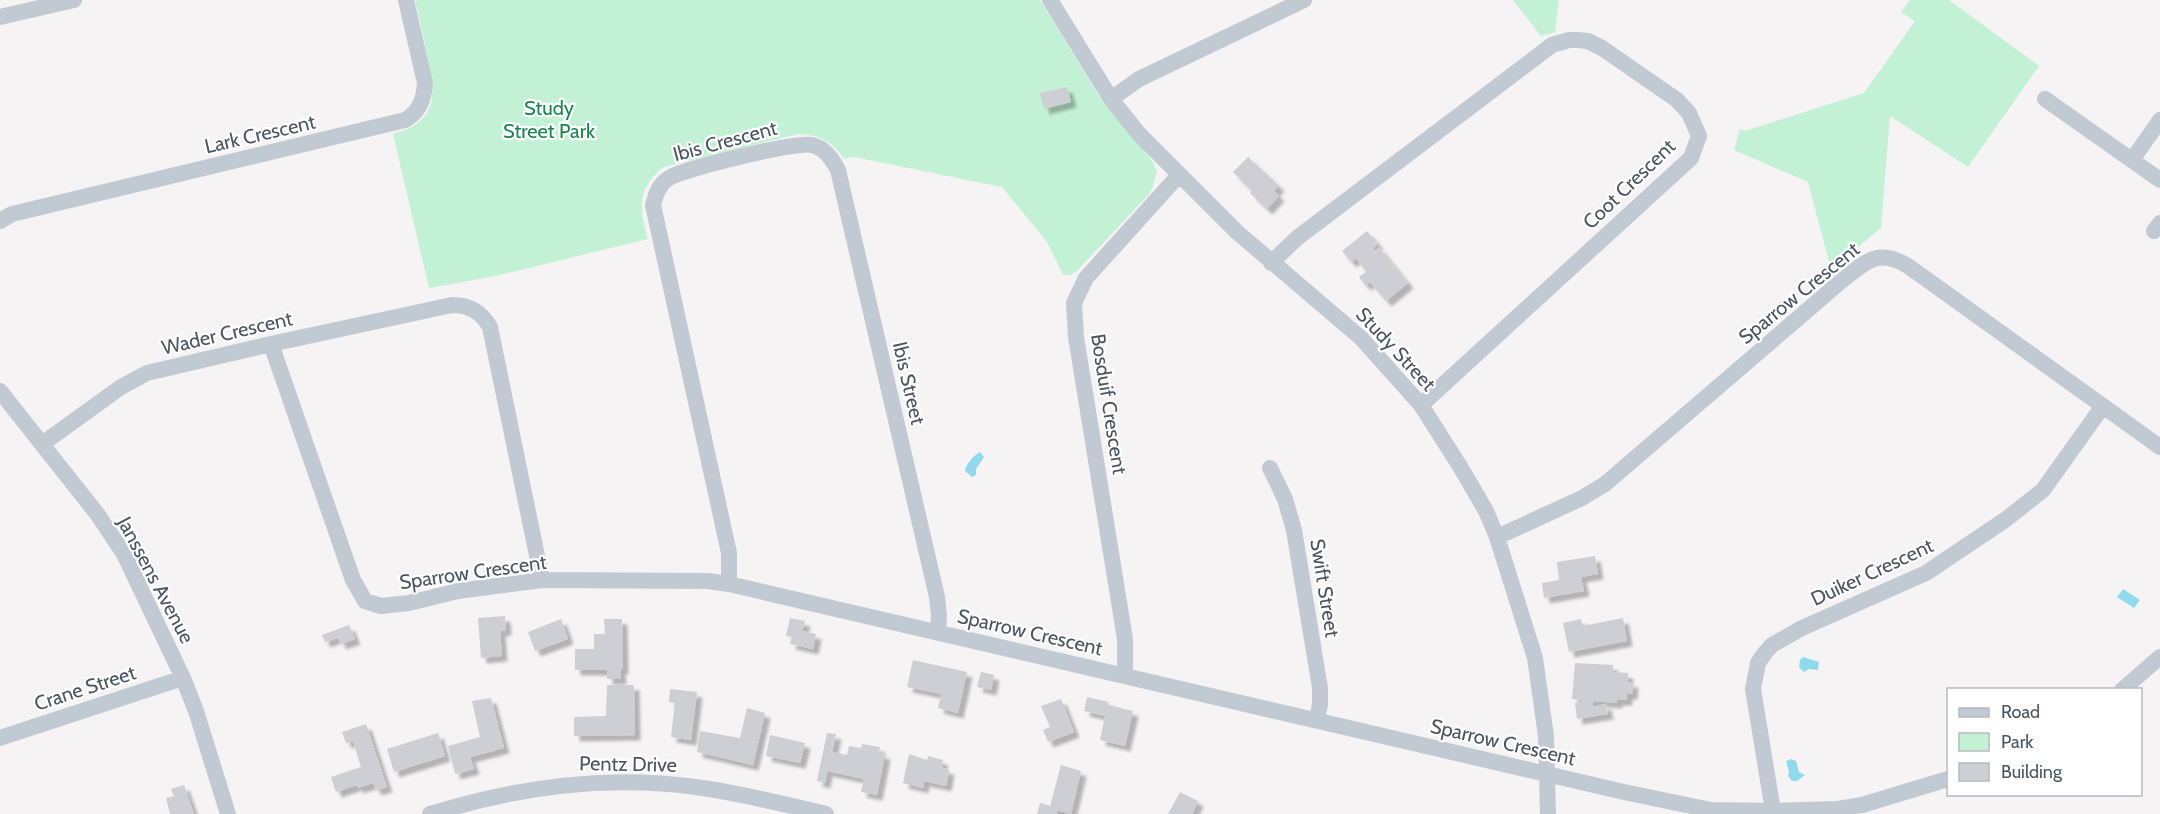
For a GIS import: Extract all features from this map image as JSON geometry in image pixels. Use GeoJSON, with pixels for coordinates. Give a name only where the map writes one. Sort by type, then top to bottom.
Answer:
{"type":"FeatureCollection","features":[{"type":"Feature","properties":{"kind":"street"},"geometry":{"type":"LineString","coordinates":[[0,17],[74,0]]}},
{"type":"Feature","properties":{"kind":"street","name":"Lark Crescent"},"geometry":{"type":"LineString","coordinates":[[0,221],[12,214],[405,120],[420,107],[425,94],[425,83],[406,0]]}},
{"type":"Feature","properties":{"kind":"street","name":"Study Street"},"geometry":{"type":"LineString","coordinates":[[1050,0],[1111,99],[1139,134],[1237,232],[1361,338],[1420,405],[1470,483],[1497,537],[1535,658],[1544,713],[1548,814]]}},
{"type":"Feature","properties":{"kind":"street"},"geometry":{"type":"LineString","coordinates":[[1111,99],[1139,79],[1304,0]]}},
{"type":"Feature","properties":{"kind":"street","name":"Coot Crescent"},"geometry":{"type":"LineString","coordinates":[[1271,262],[1297,238],[1552,45],[1569,39],[1588,41],[1602,48],[1677,100],[1689,113],[1700,136],[1690,158],[1420,405]]}},
{"type":"Feature","properties":{"kind":"street"},"geometry":{"type":"LineString","coordinates":[[2045,99],[2160,180]]}},
{"type":"Feature","properties":{"kind":"street"},"geometry":{"type":"LineString","coordinates":[[2132,160],[2160,120]]}},
{"type":"Feature","properties":{"kind":"street","name":"Ibis Crescent"},"geometry":{"type":"LineString","coordinates":[[729,584],[729,553],[654,205],[656,194],[667,179],[677,173],[801,143],[822,149]]}},
{"type":"Feature","properties":{"kind":"street","name":"Ibis Street"},"geometry":{"type":"LineString","coordinates":[[822,149],[834,162],[841,180],[937,597],[938,633]]}},
{"type":"Feature","properties":{"kind":"street","name":"Bosduif Crescent"},"geometry":{"type":"LineString","coordinates":[[1125,676],[1125,639],[1076,337],[1074,303],[1086,278],[1179,175]]}},
{"type":"Feature","properties":{"kind":"street","name":"Sparrow Crescent"},"geometry":{"type":"LineString","coordinates":[[1497,537],[1605,484],[1839,283],[1877,256],[1896,258],[1908,266],[2160,447]]}},
{"type":"Feature","properties":{"kind":"street","name":"Wader Crescent"},"geometry":{"type":"LineString","coordinates":[[42,444],[121,387],[147,373],[271,344],[459,305],[479,312],[490,327],[542,580]]}},
{"type":"Feature","properties":{"kind":"street","name":"Sparrow Crescent"},"geometry":{"type":"LineString","coordinates":[[271,344],[353,580],[365,601],[381,606],[409,603],[458,591],[542,580],[708,581],[1624,792],[1711,810],[1838,809],[1862,805],[1947,779]]}},
{"type":"Feature","properties":{"kind":"street","name":"Janssens Avenue"},"geometry":{"type":"LineString","coordinates":[[0,391],[98,515],[124,554],[183,678],[196,711],[228,814]]}},
{"type":"Feature","properties":{"kind":"street","name":"Duiker Crescent"},"geometry":{"type":"LineString","coordinates":[[1773,811],[1753,689],[1758,663],[1764,654],[1772,645],[1802,628],[1926,573],[1966,548],[2014,513],[2043,490],[2103,406]]}},
{"type":"Feature","properties":{"kind":"street","name":"Swift Street"},"geometry":{"type":"LineString","coordinates":[[1270,468],[1285,499],[1294,530],[1320,688],[1317,720]]}},
{"type":"Feature","properties":{"kind":"street"},"geometry":{"type":"LineString","coordinates":[[2124,688],[2160,657]]}},
{"type":"Feature","properties":{"kind":"street","name":"Crane Street"},"geometry":{"type":"LineString","coordinates":[[0,738],[183,678]]}},
{"type":"Feature","properties":{"kind":"street","name":"Pentz Drive"},"geometry":{"type":"LineString","coordinates":[[430,814],[490,796],[525,790],[585,783],[640,783],[723,791],[826,814]]}},
{"type":"Feature","properties":{"kind":"green space","name":"Study Street Park"},"geometry":{"type":"Polygon","coordinates":[[[415,0],[1040,0],[1102,101],[1151,159],[1157,172],[1149,194],[1076,272],[1063,275],[1047,242],[1002,187],[854,157],[844,159],[825,140],[798,134],[664,167],[649,182],[642,199],[643,218],[648,239],[491,277],[429,288],[393,134],[409,129],[420,121],[431,102],[432,78],[415,0]]]}},
{"type":"Feature","properties":{"kind":"green space"},"geometry":{"type":"Polygon","coordinates":[[[1513,0],[1559,0],[1555,32],[1541,36],[1513,0]]]}},
{"type":"Feature","properties":{"kind":"green space"},"geometry":{"type":"Polygon","coordinates":[[[1910,0],[1949,0],[2039,66],[1968,167],[1890,116],[1881,228],[1831,269],[1808,182],[1734,150],[1740,129],[1745,131],[1864,93],[1915,21],[1901,12],[1910,0]]]}},
{"type":"Feature","properties":{"kind":"water"},"geometry":{"type":"Polygon","coordinates":[[[980,452],[984,457],[976,469],[976,475],[972,477],[965,471],[971,460],[980,452]]]}},
{"type":"Feature","properties":{"kind":"water"},"geometry":{"type":"Polygon","coordinates":[[[2123,589],[2140,600],[2134,608],[2117,597],[2123,589]]]}},
{"type":"Feature","properties":{"kind":"water"},"geometry":{"type":"Polygon","coordinates":[[[1803,657],[1819,662],[1818,670],[1809,669],[1804,672],[1799,667],[1803,657]]]}},
{"type":"Feature","properties":{"kind":"water"},"geometry":{"type":"Polygon","coordinates":[[[1791,759],[1796,761],[1799,772],[1805,775],[1797,781],[1792,781],[1788,776],[1786,761],[1791,759]]]}},
{"type":"Feature","properties":{"kind":"building"},"geometry":{"type":"Polygon","coordinates":[[[1067,87],[1071,102],[1044,109],[1040,93],[1067,87]]]}},
{"type":"Feature","properties":{"kind":"building"},"geometry":{"type":"Polygon","coordinates":[[[1248,157],[1279,186],[1274,191],[1279,196],[1267,209],[1233,172],[1248,157]]]}},
{"type":"Feature","properties":{"kind":"building"},"geometry":{"type":"Polygon","coordinates":[[[1367,231],[1378,244],[1373,248],[1375,251],[1379,247],[1408,283],[1386,301],[1370,282],[1365,285],[1359,277],[1366,272],[1356,258],[1351,262],[1342,251],[1367,231]]]}},
{"type":"Feature","properties":{"kind":"building"},"geometry":{"type":"Polygon","coordinates":[[[1595,556],[1598,574],[1581,577],[1584,591],[1544,598],[1542,583],[1559,580],[1557,562],[1595,556]]]}},
{"type":"Feature","properties":{"kind":"building"},"geometry":{"type":"Polygon","coordinates":[[[505,616],[506,630],[500,631],[502,656],[481,658],[478,618],[505,616]]]}},
{"type":"Feature","properties":{"kind":"building"},"geometry":{"type":"Polygon","coordinates":[[[790,618],[805,621],[802,631],[816,634],[813,649],[790,644],[792,637],[786,636],[790,618]]]}},
{"type":"Feature","properties":{"kind":"building"},"geometry":{"type":"Polygon","coordinates":[[[1623,618],[1627,641],[1569,652],[1563,623],[1581,619],[1583,626],[1623,618]]]}},
{"type":"Feature","properties":{"kind":"building"},"geometry":{"type":"Polygon","coordinates":[[[561,619],[568,639],[535,651],[528,632],[561,619]]]}},
{"type":"Feature","properties":{"kind":"building"},"geometry":{"type":"Polygon","coordinates":[[[604,619],[622,619],[623,669],[620,669],[621,679],[607,679],[607,670],[575,670],[575,649],[594,649],[594,634],[605,634],[604,619]]]}},
{"type":"Feature","properties":{"kind":"building"},"geometry":{"type":"Polygon","coordinates":[[[349,625],[355,639],[341,644],[338,637],[325,642],[322,635],[349,625]]]}},
{"type":"Feature","properties":{"kind":"building"},"geometry":{"type":"Polygon","coordinates":[[[913,660],[967,672],[958,713],[938,708],[941,694],[907,687],[913,660]]]}},
{"type":"Feature","properties":{"kind":"building"},"geometry":{"type":"Polygon","coordinates":[[[1575,663],[1613,665],[1613,672],[1628,673],[1627,682],[1633,682],[1632,694],[1627,694],[1627,700],[1617,700],[1617,703],[1592,701],[1593,707],[1606,704],[1608,714],[1577,719],[1575,703],[1584,700],[1572,699],[1575,663]]]}},
{"type":"Feature","properties":{"kind":"building"},"geometry":{"type":"Polygon","coordinates":[[[981,672],[994,675],[991,690],[977,687],[981,672]]]}},
{"type":"Feature","properties":{"kind":"building"},"geometry":{"type":"Polygon","coordinates":[[[607,685],[634,685],[635,735],[574,736],[574,717],[606,716],[607,685]]]}},
{"type":"Feature","properties":{"kind":"building"},"geometry":{"type":"Polygon","coordinates":[[[670,689],[697,692],[691,740],[671,737],[675,703],[669,702],[670,689]]]}},
{"type":"Feature","properties":{"kind":"building"},"geometry":{"type":"Polygon","coordinates":[[[1087,697],[1133,711],[1125,746],[1100,740],[1105,716],[1084,711],[1087,697]]]}},
{"type":"Feature","properties":{"kind":"building"},"geometry":{"type":"Polygon","coordinates":[[[491,698],[504,748],[470,757],[474,769],[455,774],[448,746],[480,737],[472,701],[491,698]]]}},
{"type":"Feature","properties":{"kind":"building"},"geometry":{"type":"Polygon","coordinates":[[[1061,699],[1074,732],[1048,742],[1043,730],[1050,727],[1041,706],[1061,699]]]}},
{"type":"Feature","properties":{"kind":"building"},"geometry":{"type":"Polygon","coordinates":[[[747,708],[765,713],[753,765],[697,752],[700,731],[740,738],[747,708]]]}},
{"type":"Feature","properties":{"kind":"building"},"geometry":{"type":"Polygon","coordinates":[[[366,724],[387,787],[376,790],[373,783],[358,788],[357,785],[336,792],[331,777],[361,767],[353,741],[346,743],[342,732],[366,724]]]}},
{"type":"Feature","properties":{"kind":"building"},"geometry":{"type":"Polygon","coordinates":[[[438,733],[445,756],[394,772],[387,749],[438,733]]]}},
{"type":"Feature","properties":{"kind":"building"},"geometry":{"type":"Polygon","coordinates":[[[827,733],[836,734],[832,752],[847,755],[849,746],[861,748],[862,744],[880,747],[879,753],[885,754],[877,795],[861,792],[864,779],[827,771],[825,783],[817,781],[827,733]]]}},
{"type":"Feature","properties":{"kind":"building"},"geometry":{"type":"Polygon","coordinates":[[[770,735],[805,743],[800,763],[766,756],[770,735]]]}},
{"type":"Feature","properties":{"kind":"building"},"geometry":{"type":"Polygon","coordinates":[[[909,754],[927,760],[928,756],[943,760],[941,767],[949,770],[946,786],[924,781],[923,788],[903,783],[909,754]]]}},
{"type":"Feature","properties":{"kind":"building"},"geometry":{"type":"Polygon","coordinates":[[[1061,765],[1081,771],[1071,814],[1057,810],[1056,814],[1037,814],[1040,803],[1050,806],[1061,765]]]}},
{"type":"Feature","properties":{"kind":"building"},"geometry":{"type":"Polygon","coordinates":[[[184,785],[194,814],[170,814],[166,798],[174,796],[171,789],[184,785]]]}},
{"type":"Feature","properties":{"kind":"building"},"geometry":{"type":"Polygon","coordinates":[[[1180,792],[1198,801],[1192,814],[1168,814],[1180,792]]]}}]}
